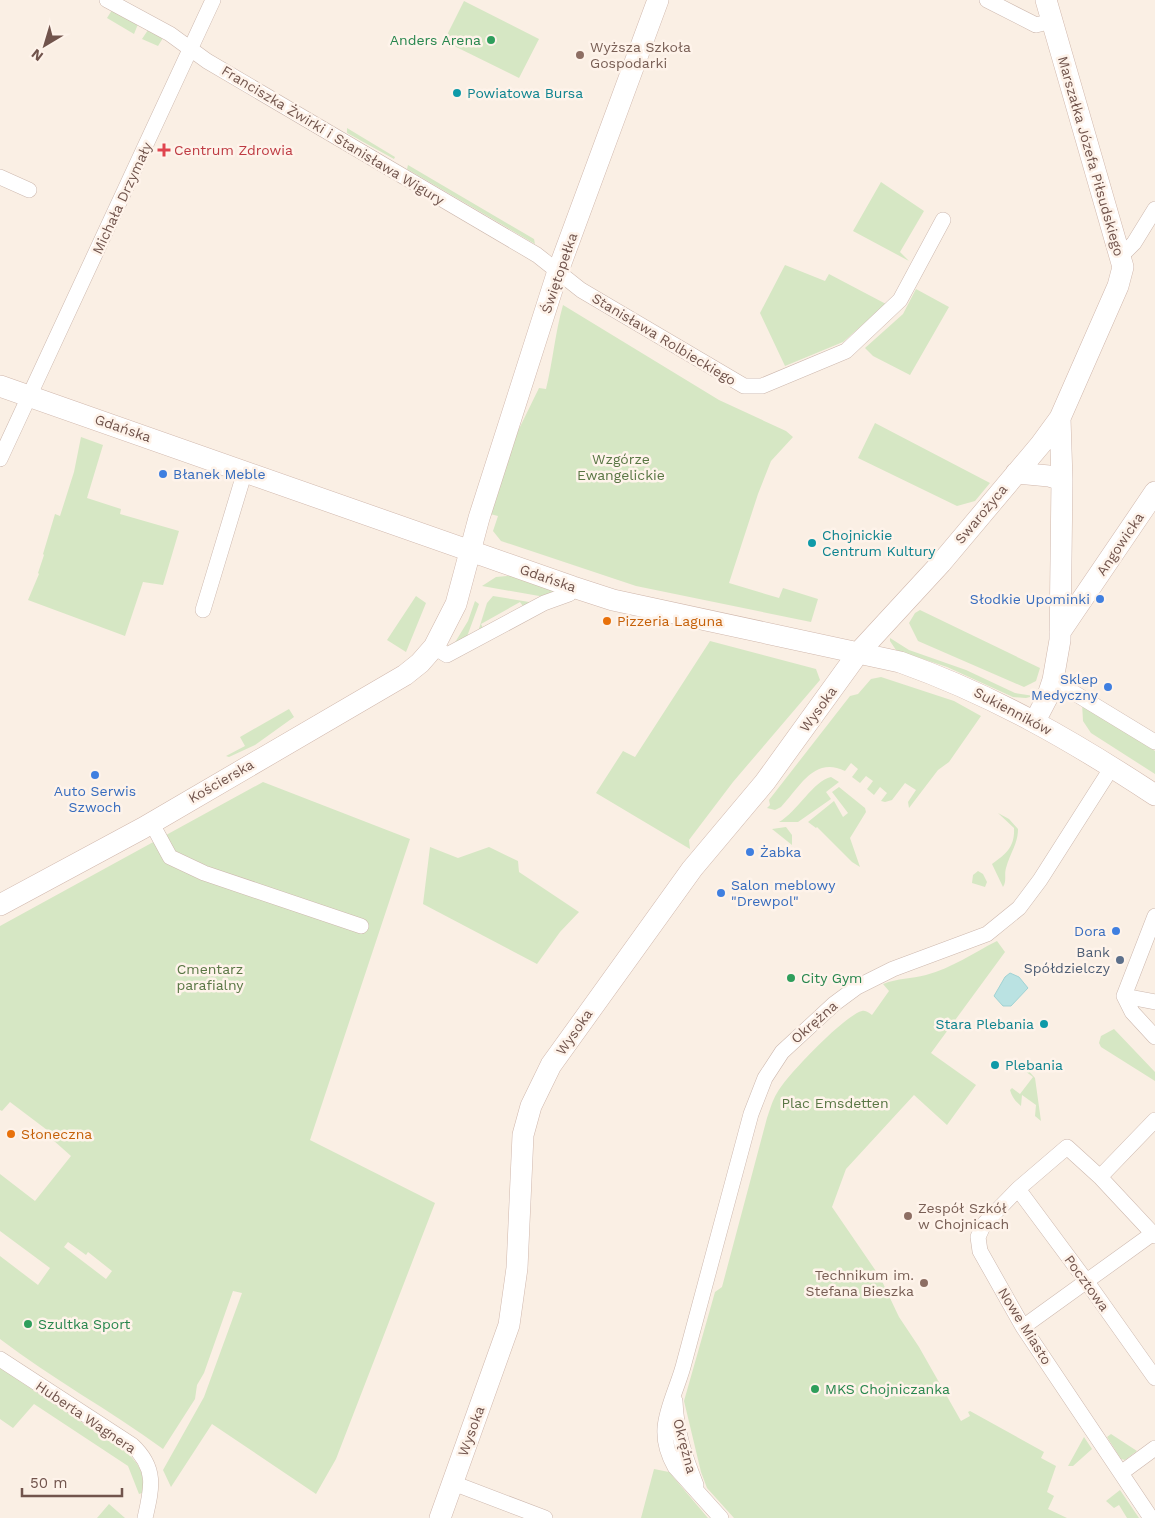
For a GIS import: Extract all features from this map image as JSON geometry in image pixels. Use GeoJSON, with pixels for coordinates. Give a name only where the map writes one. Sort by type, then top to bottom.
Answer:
{"type":"FeatureCollection","features":[{"type":"Feature","properties":{"kind":"street","name":"Franciszka Żwirki i Stanisława Wigury"},"geometry":{"type":"LineString","coordinates":[[107,0],[170,34],[190,50],[537,255],[558,271]]}},
{"type":"Feature","properties":{"kind":"street","name":"Michała Drzymały"},"geometry":{"type":"LineString","coordinates":[[0,459],[213,0]]}},
{"type":"Feature","properties":{"kind":"street","name":"Świętopełka"},"geometry":{"type":"LineString","coordinates":[[470,551],[558,271],[658,0]]}},
{"type":"Feature","properties":{"kind":"street"},"geometry":{"type":"LineString","coordinates":[[988,0],[1036,25],[1052,21]]}},
{"type":"Feature","properties":{"kind":"street","name":"Marszałka Józefa Piłsudskiego"},"geometry":{"type":"LineString","coordinates":[[1035,721],[1054,680],[1060,632],[1062,480],[1060,418],[1118,286],[1123,267],[1046,0]]}},
{"type":"Feature","properties":{"kind":"street"},"geometry":{"type":"LineString","coordinates":[[0,177],[29,190]]}},
{"type":"Feature","properties":{"kind":"street"},"geometry":{"type":"LineString","coordinates":[[1121,256],[1134,243],[1155,209]]}},
{"type":"Feature","properties":{"kind":"street","name":"Stanisława Rolbieckiego"},"geometry":{"type":"LineString","coordinates":[[558,271],[581,290],[736,382],[744,386],[762,386],[846,350],[894,307],[943,220]]}},
{"type":"Feature","properties":{"kind":"street","name":"Gdańska"},"geometry":{"type":"LineString","coordinates":[[0,386],[613,600],[859,652]]}},
{"type":"Feature","properties":{"kind":"street","name":"Swarożyca"},"geometry":{"type":"LineString","coordinates":[[859,652],[941,563],[1042,444],[1060,418]]}},
{"type":"Feature","properties":{"kind":"street"},"geometry":{"type":"LineString","coordinates":[[203,610],[245,471]]}},
{"type":"Feature","properties":{"kind":"street"},"geometry":{"type":"LineString","coordinates":[[1016,473],[1049,476],[1062,480]]}},
{"type":"Feature","properties":{"kind":"street","name":"Angowicka"},"geometry":{"type":"LineString","coordinates":[[1060,632],[1155,492]]}},
{"type":"Feature","properties":{"kind":"street","name":"Kościerska"},"geometry":{"type":"LineString","coordinates":[[0,905],[151,822],[405,675],[420,663],[434,647],[456,604],[470,551]]}},
{"type":"Feature","properties":{"kind":"street"},"geometry":{"type":"LineString","coordinates":[[434,647],[447,655],[544,603],[569,594],[573,587]]}},
{"type":"Feature","properties":{"kind":"street"},"geometry":{"type":"LineString","coordinates":[[1062,594],[1073,597],[1084,596]]}},
{"type":"Feature","properties":{"kind":"street","name":"Sukienników"},"geometry":{"type":"LineString","coordinates":[[859,652],[900,662],[947,678],[1035,721],[1155,795]]}},
{"type":"Feature","properties":{"kind":"street","name":"Wysoka"},"geometry":{"type":"LineString","coordinates":[[440,1518],[509,1325],[517,1268],[523,1135],[531,1106],[543,1079],[582,1019],[692,869],[765,782],[859,652]]}},
{"type":"Feature","properties":{"kind":"street"},"geometry":{"type":"LineString","coordinates":[[1054,680],[1155,742]]}},
{"type":"Feature","properties":{"kind":"street","name":"Okrężna"},"geometry":{"type":"LineString","coordinates":[[721,1518],[699,1494],[681,1442],[676,1421],[674,1397],[751,1114],[756,1098],[773,1064],[792,1042],[857,987],[893,969],[987,934],[1002,924],[1030,895],[1112,767]]}},
{"type":"Feature","properties":{"kind":"street"},"geometry":{"type":"LineString","coordinates":[[151,822],[170,857],[204,873],[361,926]]}},
{"type":"Feature","properties":{"kind":"street"},"geometry":{"type":"LineString","coordinates":[[1155,916],[1124,996],[1132,1012],[1155,1037]]}},
{"type":"Feature","properties":{"kind":"street"},"geometry":{"type":"LineString","coordinates":[[1124,996],[1155,1002]]}},
{"type":"Feature","properties":{"kind":"street"},"geometry":{"type":"LineString","coordinates":[[1023,1327],[1154,1235],[1100,1177],[1155,1120]]}},
{"type":"Feature","properties":{"kind":"street","name":"Nowe Miasto"},"geometry":{"type":"LineString","coordinates":[[1100,1177],[1067,1147],[1018,1190],[984,1224],[978,1237],[980,1251],[1023,1327],[1151,1518]]}},
{"type":"Feature","properties":{"kind":"street","name":"Pocztowa"},"geometry":{"type":"LineString","coordinates":[[1018,1190],[1087,1282],[1155,1378]]}},
{"type":"Feature","properties":{"kind":"street","name":"Huberta Wagnera"},"geometry":{"type":"LineString","coordinates":[[0,1359],[132,1445],[145,1457],[149,1469],[150,1491],[145,1518]]}},
{"type":"Feature","properties":{"kind":"street"},"geometry":{"type":"LineString","coordinates":[[1121,1473],[1155,1448]]}},
{"type":"Feature","properties":{"kind":"street"},"geometry":{"type":"LineString","coordinates":[[453,1483],[545,1518]]}},
{"type":"Feature","properties":{"kind":"green space","name":"Anders Arena"},"geometry":{"type":"Polygon","coordinates":[[[464,1],[539,39],[519,78],[444,41],[464,1]]]}},
{"type":"Feature","properties":{"kind":"green space"},"geometry":{"type":"Polygon","coordinates":[[[112,10],[138,24],[134,34],[107,18],[112,10]]]}},
{"type":"Feature","properties":{"kind":"green space"},"geometry":{"type":"Polygon","coordinates":[[[148,30],[163,38],[158,46],[142,39],[148,30]]]}},
{"type":"Feature","properties":{"kind":"green space"},"geometry":{"type":"Polygon","coordinates":[[[347,128],[395,157],[394,159],[347,133],[347,128]]]}},
{"type":"Feature","properties":{"kind":"green space"},"geometry":{"type":"Polygon","coordinates":[[[408,165],[534,239],[535,244],[407,169],[408,165]]]}},
{"type":"Feature","properties":{"kind":"green space"},"geometry":{"type":"Polygon","coordinates":[[[881,182],[924,211],[900,252],[909,261],[853,231],[881,182]]]}},
{"type":"Feature","properties":{"kind":"green space"},"geometry":{"type":"Polygon","coordinates":[[[785,265],[825,281],[829,274],[886,304],[843,342],[785,366],[760,313],[785,265]]]}},
{"type":"Feature","properties":{"kind":"green space"},"geometry":{"type":"Polygon","coordinates":[[[916,289],[949,307],[910,375],[873,356],[865,348],[903,314],[916,289]]]}},
{"type":"Feature","properties":{"kind":"green space","name":"Wzgórze Ewangelickie"},"geometry":{"type":"Polygon","coordinates":[[[563,305],[719,400],[786,431],[793,437],[771,461],[758,494],[729,583],[779,598],[783,588],[818,599],[811,622],[636,586],[501,541],[493,531],[498,516],[490,514],[517,433],[539,388],[546,389],[563,305]]]}},
{"type":"Feature","properties":{"kind":"green space"},"geometry":{"type":"Polygon","coordinates":[[[875,423],[990,483],[975,501],[957,506],[858,458],[875,423]]]}},
{"type":"Feature","properties":{"kind":"green space"},"geometry":{"type":"Polygon","coordinates":[[[81,437],[103,445],[87,498],[121,509],[120,514],[179,531],[163,585],[143,582],[125,636],[28,600],[39,574],[55,514],[60,516],[74,472],[81,437]]]}},
{"type":"Feature","properties":{"kind":"green space"},"geometry":{"type":"Polygon","coordinates":[[[512,576],[557,591],[545,597],[482,586],[496,577],[512,576]]]}},
{"type":"Feature","properties":{"kind":"green space"},"geometry":{"type":"Polygon","coordinates":[[[416,596],[426,603],[406,652],[387,640],[416,596]]]}},
{"type":"Feature","properties":{"kind":"green space"},"geometry":{"type":"Polygon","coordinates":[[[493,596],[535,603],[525,609],[520,602],[481,624],[485,632],[477,635],[487,603],[493,596]]]}},
{"type":"Feature","properties":{"kind":"green space"},"geometry":{"type":"Polygon","coordinates":[[[475,601],[479,604],[465,642],[454,644],[468,621],[475,601]]]}},
{"type":"Feature","properties":{"kind":"green space"},"geometry":{"type":"Polygon","coordinates":[[[920,610],[1040,668],[1036,681],[1024,687],[918,641],[909,623],[915,613],[920,610]]]}},
{"type":"Feature","properties":{"kind":"green space"},"geometry":{"type":"Polygon","coordinates":[[[890,638],[909,650],[966,670],[1015,693],[1034,696],[1026,698],[1013,697],[947,667],[896,650],[890,638]]]}},
{"type":"Feature","properties":{"kind":"green space"},"geometry":{"type":"Polygon","coordinates":[[[710,641],[816,669],[820,680],[733,782],[689,840],[690,849],[596,793],[623,751],[635,757],[710,641]]]}},
{"type":"Feature","properties":{"kind":"green space"},"geometry":{"type":"Polygon","coordinates":[[[881,677],[954,701],[981,716],[949,762],[938,770],[909,808],[908,802],[916,790],[905,783],[892,800],[881,801],[887,793],[880,787],[874,795],[867,789],[873,781],[866,776],[860,783],[852,777],[858,769],[851,763],[845,771],[834,767],[825,767],[816,771],[801,783],[781,807],[775,810],[767,808],[770,805],[769,800],[850,696],[858,694],[871,679],[881,677]]]}},
{"type":"Feature","properties":{"kind":"green space"},"geometry":{"type":"Polygon","coordinates":[[[1082,703],[1155,751],[1155,774],[1091,733],[1083,721],[1082,703]]]}},
{"type":"Feature","properties":{"kind":"green space"},"geometry":{"type":"Polygon","coordinates":[[[289,709],[294,717],[255,745],[229,757],[226,756],[245,746],[240,737],[289,709]]]}},
{"type":"Feature","properties":{"kind":"green space"},"geometry":{"type":"Polygon","coordinates":[[[831,777],[839,782],[826,792],[831,799],[798,822],[779,822],[818,784],[831,777]]]}},
{"type":"Feature","properties":{"kind":"green space","name":"Cmentarz parafialny"},"geometry":{"type":"Polygon","coordinates":[[[263,782],[410,839],[310,1140],[435,1203],[336,1459],[316,1494],[212,1424],[171,1487],[163,1470],[204,1397],[242,1293],[233,1291],[204,1373],[197,1385],[195,1399],[163,1449],[40,1368],[0,1339],[0,1256],[38,1285],[50,1268],[0,1231],[0,1174],[35,1201],[71,1156],[53,1140],[55,1136],[10,1102],[2,1111],[0,1110],[0,926],[263,782]],[[68,1242],[64,1247],[106,1279],[112,1271],[88,1252],[86,1255],[68,1242]]]}},
{"type":"Feature","properties":{"kind":"green space"},"geometry":{"type":"Polygon","coordinates":[[[839,787],[865,808],[866,812],[850,838],[860,867],[852,862],[817,827],[808,822],[834,801],[843,817],[848,813],[832,792],[839,787]]]}},
{"type":"Feature","properties":{"kind":"green space"},"geometry":{"type":"Polygon","coordinates":[[[998,813],[1009,819],[1018,829],[1015,844],[1006,868],[1003,887],[992,864],[1009,849],[1013,840],[1014,828],[998,813]]]}},
{"type":"Feature","properties":{"kind":"green space"},"geometry":{"type":"Polygon","coordinates":[[[786,827],[792,835],[792,845],[772,829],[786,827]]]}},
{"type":"Feature","properties":{"kind":"green space"},"geometry":{"type":"Polygon","coordinates":[[[430,847],[458,858],[489,847],[518,861],[519,872],[579,912],[560,932],[537,964],[423,904],[430,847]]]}},
{"type":"Feature","properties":{"kind":"green space"},"geometry":{"type":"Polygon","coordinates":[[[978,871],[983,874],[987,882],[985,887],[972,883],[973,875],[978,871]]]}},
{"type":"Feature","properties":{"kind":"green space","name":"MKS Chojniczanka"},"geometry":{"type":"Polygon","coordinates":[[[997,941],[1005,952],[931,1053],[976,1085],[947,1125],[914,1095],[846,1169],[832,1207],[880,1277],[899,1317],[919,1347],[961,1421],[970,1416],[968,1412],[970,1411],[1044,1452],[1041,1458],[1056,1466],[1047,1492],[1054,1496],[1048,1509],[1067,1518],[734,1518],[707,1488],[701,1472],[684,1401],[715,1292],[722,1287],[767,1118],[774,1099],[803,1061],[830,1034],[862,1011],[872,1015],[889,991],[883,984],[936,972],[997,941]]]}},
{"type":"Feature","properties":{"kind":"green space"},"geometry":{"type":"Polygon","coordinates":[[[1114,1029],[1155,1072],[1155,1081],[1101,1047],[1099,1043],[1101,1036],[1114,1029]]]}},
{"type":"Feature","properties":{"kind":"green space"},"geometry":{"type":"Polygon","coordinates":[[[1027,1069],[1035,1078],[1041,1121],[1035,1116],[1036,1105],[1022,1095],[1021,1106],[1014,1099],[1010,1090],[1012,1088],[1020,1094],[1033,1077],[1025,1071],[1027,1069]]]}},
{"type":"Feature","properties":{"kind":"green space"},"geometry":{"type":"Polygon","coordinates":[[[0,1368],[125,1451],[140,1469],[143,1480],[142,1493],[139,1494],[128,1466],[34,1404],[13,1428],[0,1419],[0,1368]]]}},
{"type":"Feature","properties":{"kind":"green space"},"geometry":{"type":"Polygon","coordinates":[[[1111,1434],[1137,1451],[1125,1460],[1121,1459],[1107,1437],[1111,1434]]]}},
{"type":"Feature","properties":{"kind":"green space"},"geometry":{"type":"Polygon","coordinates":[[[1084,1437],[1092,1449],[1073,1466],[1068,1466],[1084,1437]]]}},
{"type":"Feature","properties":{"kind":"green space"},"geometry":{"type":"Polygon","coordinates":[[[654,1469],[669,1472],[708,1518],[641,1518],[654,1469]]]}},
{"type":"Feature","properties":{"kind":"green space"},"geometry":{"type":"Polygon","coordinates":[[[1120,1490],[1139,1518],[1127,1518],[1119,1505],[1114,1508],[1106,1501],[1120,1490]]]}},
{"type":"Feature","properties":{"kind":"green space"},"geometry":{"type":"Polygon","coordinates":[[[109,1504],[125,1518],[97,1518],[109,1504]]]}},
{"type":"Feature","properties":{"kind":"water"},"geometry":{"type":"Polygon","coordinates":[[[1010,973],[1019,977],[1028,988],[1011,1006],[1003,1006],[994,996],[1005,977],[1010,973]]]}},
{"type":"Feature","properties":{"kind":"place","name":"Anders Arena"},"geometry":{"type":"Point","coordinates":[491,40]}},
{"type":"Feature","properties":{"kind":"place","name":"Wyższa Szkoła Gospodarki"},"geometry":{"type":"Point","coordinates":[580,55]}},
{"type":"Feature","properties":{"kind":"place","name":"Powiatowa Bursa"},"geometry":{"type":"Point","coordinates":[457,93]}},
{"type":"Feature","properties":{"kind":"place","name":"Centrum Zdrowia"},"geometry":{"type":"Point","coordinates":[164,150]}},
{"type":"Feature","properties":{"kind":"place","name":"Błanek Meble"},"geometry":{"type":"Point","coordinates":[163,474]}},
{"type":"Feature","properties":{"kind":"place","name":"Chojnickie Centrum Kultury"},"geometry":{"type":"Point","coordinates":[812,543]}},
{"type":"Feature","properties":{"kind":"place","name":"Słodkie Upominki"},"geometry":{"type":"Point","coordinates":[1100,599]}},
{"type":"Feature","properties":{"kind":"place","name":"Pizzeria Laguna"},"geometry":{"type":"Point","coordinates":[607,621]}},
{"type":"Feature","properties":{"kind":"place","name":"Sklep Medyczny"},"geometry":{"type":"Point","coordinates":[1108,687]}},
{"type":"Feature","properties":{"kind":"place","name":"Auto Serwis Szwoch"},"geometry":{"type":"Point","coordinates":[95,775]}},
{"type":"Feature","properties":{"kind":"place","name":"Żabka"},"geometry":{"type":"Point","coordinates":[750,852]}},
{"type":"Feature","properties":{"kind":"place","name":"Salon meblowy \"Drewpol\""},"geometry":{"type":"Point","coordinates":[721,893]}},
{"type":"Feature","properties":{"kind":"place","name":"Dora"},"geometry":{"type":"Point","coordinates":[1116,931]}},
{"type":"Feature","properties":{"kind":"place","name":"Bank Spółdzielczy"},"geometry":{"type":"Point","coordinates":[1120,960]}},
{"type":"Feature","properties":{"kind":"place","name":"City Gym"},"geometry":{"type":"Point","coordinates":[791,978]}},
{"type":"Feature","properties":{"kind":"place","name":"Stara Plebania"},"geometry":{"type":"Point","coordinates":[1044,1024]}},
{"type":"Feature","properties":{"kind":"place","name":"Plebania"},"geometry":{"type":"Point","coordinates":[995,1065]}},
{"type":"Feature","properties":{"kind":"place","name":"Słoneczna"},"geometry":{"type":"Point","coordinates":[11,1134]}},
{"type":"Feature","properties":{"kind":"place","name":"Zespół Szkół w Chojnicach"},"geometry":{"type":"Point","coordinates":[908,1216]}},
{"type":"Feature","properties":{"kind":"place","name":"Technikum im. Stefana Bieszka"},"geometry":{"type":"Point","coordinates":[924,1283]}},
{"type":"Feature","properties":{"kind":"place","name":"Szultka Sport"},"geometry":{"type":"Point","coordinates":[28,1324]}},
{"type":"Feature","properties":{"kind":"place","name":"MKS Chojniczanka"},"geometry":{"type":"Point","coordinates":[815,1389]}},
{"type":"Feature","properties":{"kind":"park label","name":"Plac Emsdetten"},"geometry":{"type":"Point","coordinates":[835,1103]}}]}
